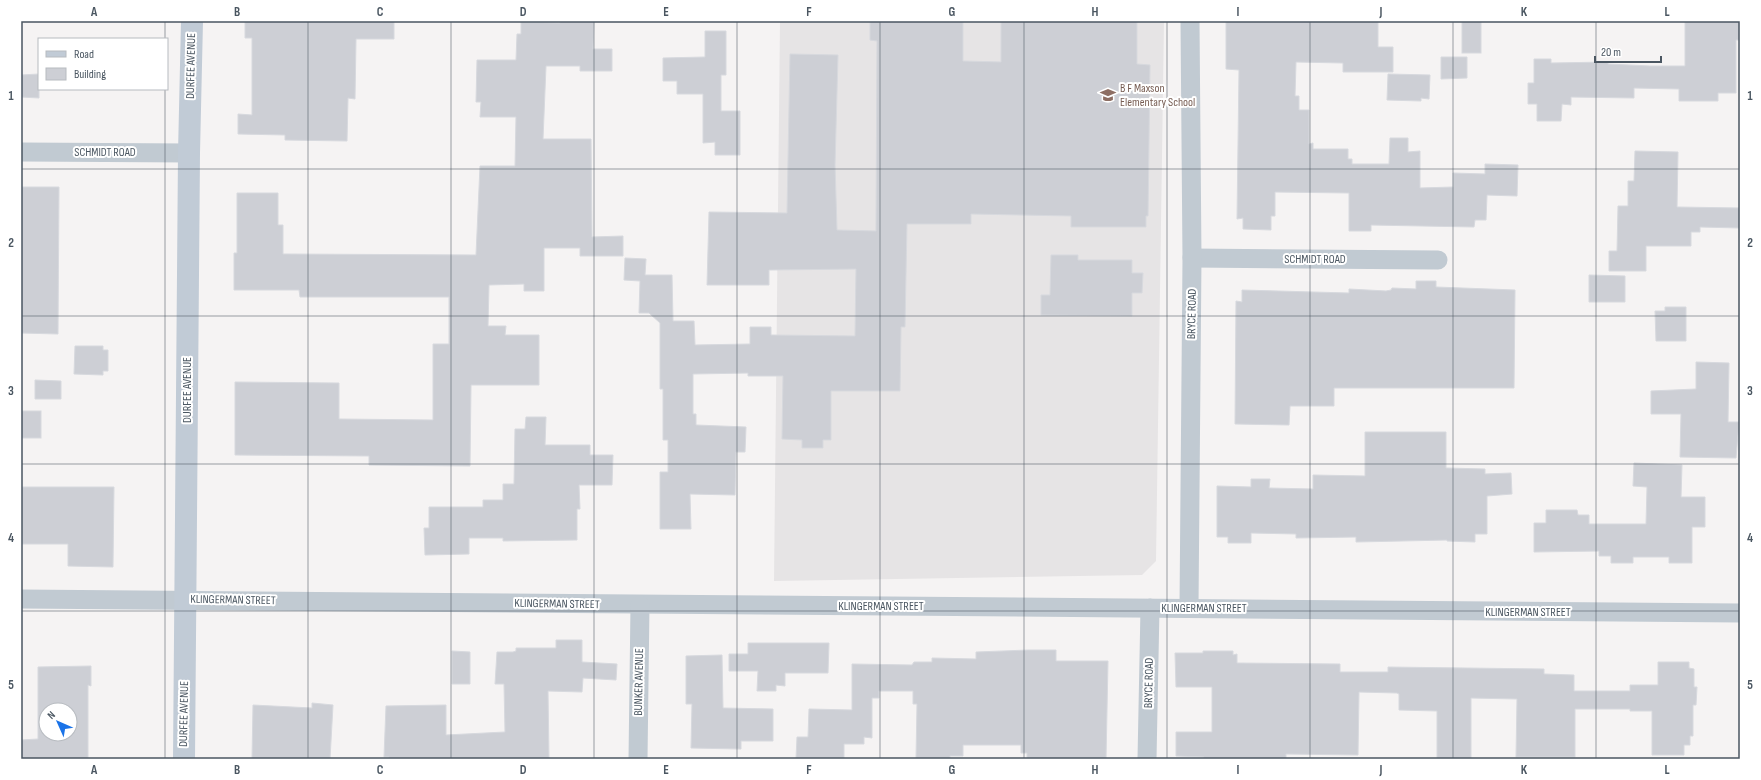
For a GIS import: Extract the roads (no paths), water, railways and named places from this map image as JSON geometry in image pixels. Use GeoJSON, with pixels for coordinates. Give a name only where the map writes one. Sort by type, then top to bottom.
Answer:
{"type":"FeatureCollection","features":[{"type":"Feature","properties":{"kind":"main road","name":"DURFEE AVENUE"},"geometry":{"type":"LineString","coordinates":[[184,759],[188,153],[192,21]]}},
{"type":"Feature","properties":{"kind":"street","name":"BRYCE ROAD"},"geometry":{"type":"LineString","coordinates":[[1189,607],[1192,258],[1190,21]]}},
{"type":"Feature","properties":{"kind":"street","name":"SCHMIDT ROAD"},"geometry":{"type":"LineString","coordinates":[[21,152],[188,153]]}},
{"type":"Feature","properties":{"kind":"street","name":"SCHMIDT ROAD"},"geometry":{"type":"LineString","coordinates":[[1192,258],[1438,260]]}},
{"type":"Feature","properties":{"kind":"street","name":"KLINGERMAN STREET"},"geometry":{"type":"LineString","coordinates":[[21,599],[1150,608],[1189,607],[1740,613]]}},
{"type":"Feature","properties":{"kind":"street","name":"BUNKER AVENUE"},"geometry":{"type":"LineString","coordinates":[[638,759],[640,604]]}},
{"type":"Feature","properties":{"kind":"street","name":"BRYCE ROAD"},"geometry":{"type":"LineString","coordinates":[[1147,759],[1150,608]]}},
{"type":"Feature","properties":{"kind":"place","name":"B F Maxson Elementary School"},"geometry":{"type":"Point","coordinates":[1108,95]}}]}
